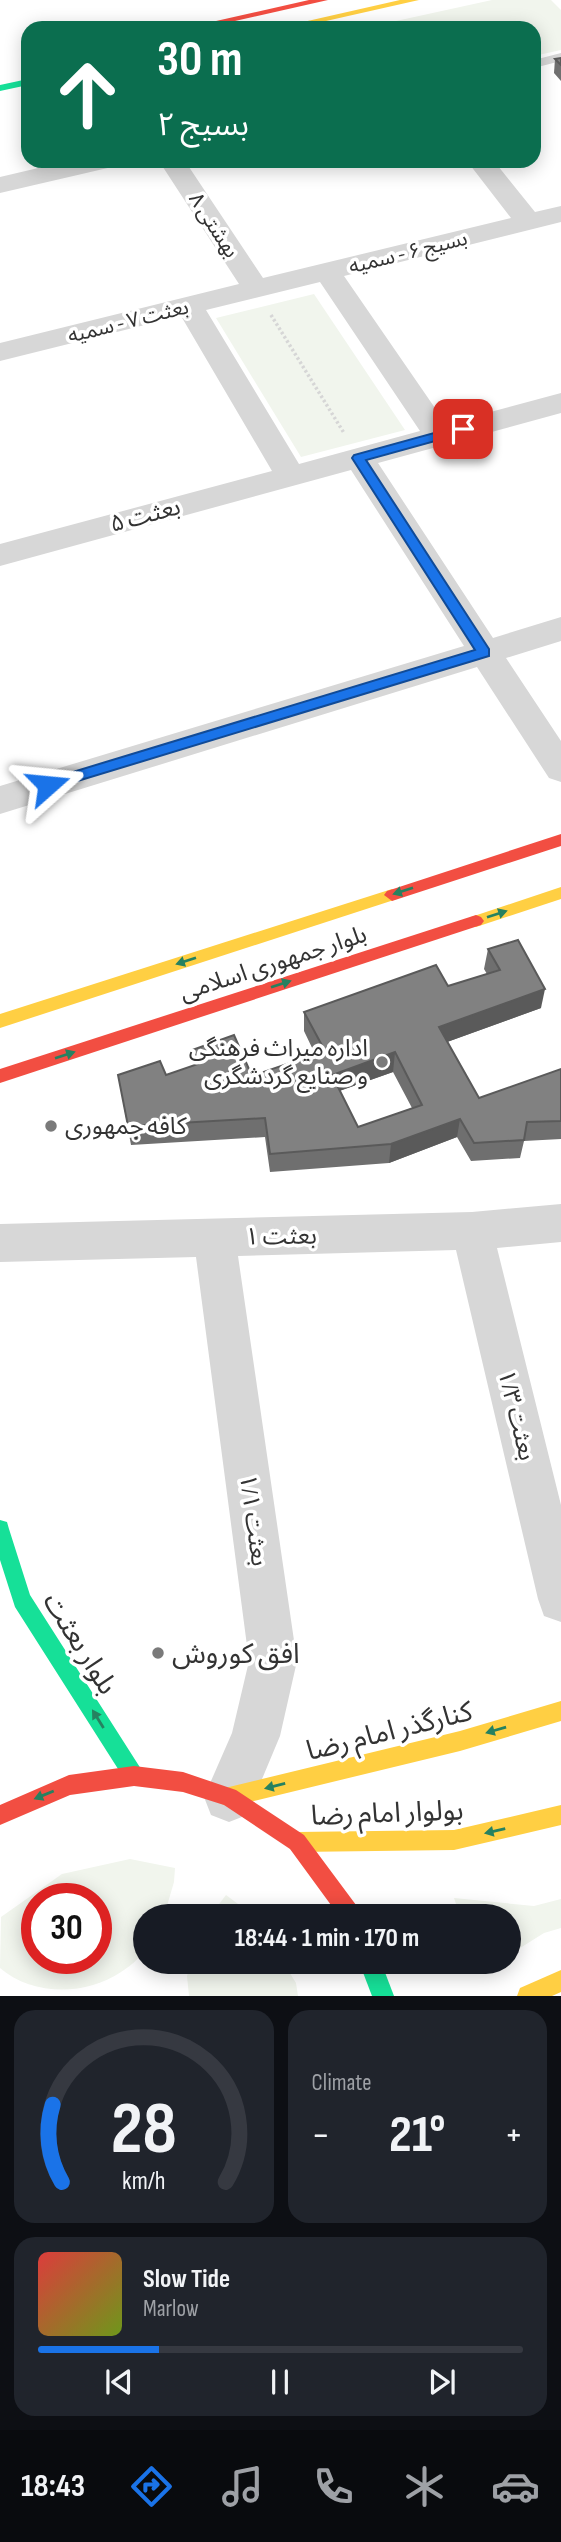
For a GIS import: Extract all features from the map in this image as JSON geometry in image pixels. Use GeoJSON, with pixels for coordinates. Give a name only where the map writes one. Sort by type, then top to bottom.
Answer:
{"type":"FeatureCollection","features":[{"type":"Feature","properties":{"kind":"main road"},"geometry":{"type":"LineString","coordinates":[[223,21],[323,0]]}},
{"type":"Feature","properties":{"kind":"main road"},"geometry":{"type":"LineString","coordinates":[[315,21],[414,0]]}},
{"type":"Feature","properties":{"kind":"main road"},"geometry":{"type":"LineString","coordinates":[[0,88],[21,84]]}},
{"type":"Feature","properties":{"kind":"main road","name":"بلوار جمهوری اسلامی"},"geometry":{"type":"LineString","coordinates":[[0,1021],[561,840]]}},
{"type":"Feature","properties":{"kind":"main road","name":"بلوار جمهوری اسلامی"},"geometry":{"type":"LineString","coordinates":[[0,1076],[561,893]]}},
{"type":"Feature","properties":{"kind":"main road"},"geometry":{"type":"LineString","coordinates":[[0,1095],[24,1068]]}},
{"type":"Feature","properties":{"kind":"main road","name":"بلوار بعثت"},"geometry":{"type":"LineString","coordinates":[[0,1529],[22,1600],[134,1776]]}},
{"type":"Feature","properties":{"kind":"main road","name":"کنارگذر امام رضا"},"geometry":{"type":"LineString","coordinates":[[229,1797],[460,1741],[561,1711]]}},
{"type":"Feature","properties":{"kind":"main road"},"geometry":{"type":"LineString","coordinates":[[0,1815],[69,1785],[134,1776],[183,1782],[229,1797],[297,1842],[343,1904]]}},
{"type":"Feature","properties":{"kind":"main road","name":"بولوار امام رضا"},"geometry":{"type":"LineString","coordinates":[[297,1842],[454,1840],[561,1815]]}},
{"type":"Feature","properties":{"kind":"main road"},"geometry":{"type":"LineString","coordinates":[[375,1974],[383,1996]]}},
{"type":"Feature","properties":{"kind":"main road"},"geometry":{"type":"LineString","coordinates":[[528,1996],[561,1981]]}},
{"type":"Feature","properties":{"kind":"street"},"geometry":{"type":"LineString","coordinates":[[0,185],[73,168]]}},
{"type":"Feature","properties":{"kind":"street","name":"بهشتی ۸"},"geometry":{"type":"LineString","coordinates":[[177,168],[256,289]]}},
{"type":"Feature","properties":{"kind":"street"},"geometry":{"type":"LineString","coordinates":[[486,168],[529,222]]}},
{"type":"Feature","properties":{"kind":"street","name":"بسیج ۶ - سمیه"},"geometry":{"type":"LineString","coordinates":[[256,289],[561,214]]}},
{"type":"Feature","properties":{"kind":"street"},"geometry":{"type":"LineString","coordinates":[[327,272],[439,436]]}},
{"type":"Feature","properties":{"kind":"street","name":"بعثت ۷ - سمیه"},"geometry":{"type":"LineString","coordinates":[[0,352],[256,289]]}},
{"type":"Feature","properties":{"kind":"street"},"geometry":{"type":"LineString","coordinates":[[189,306],[291,476]]}},
{"type":"Feature","properties":{"kind":"street","name":"بعثت ۵"},"geometry":{"type":"LineString","coordinates":[[0,555],[561,403]]}},
{"type":"Feature","properties":{"kind":"street"},"geometry":{"type":"LineString","coordinates":[[359,458],[561,769]]}},
{"type":"Feature","properties":{"kind":"street"},"geometry":{"type":"LineString","coordinates":[[0,800],[561,629]]}},
{"type":"Feature","properties":{"kind":"street","name":"بعثت ۱"},"geometry":{"type":"LineString","coordinates":[[0,1242],[472,1231],[561,1223]]}},
{"type":"Feature","properties":{"kind":"street","name":"بعثت ۱/۳"},"geometry":{"type":"LineString","coordinates":[[472,1231],[561,1599]]}},
{"type":"Feature","properties":{"kind":"street","name":"بعثت ۱/۱"},"geometry":{"type":"LineString","coordinates":[[214,1237],[274,1661],[256,1736],[229,1797]]}},
{"type":"Feature","properties":{"kind":"lane"},"geometry":{"type":"LineString","coordinates":[[541,62],[561,57]]}},
{"type":"Feature","properties":{"kind":"path"},"geometry":{"type":"LineString","coordinates":[[256,289],[359,458]]}},
{"type":"Feature","properties":{"kind":"shaded area"},"geometry":{"type":"Polygon","coordinates":[[[492,0],[551,0],[561,10],[561,50],[541,54],[541,21],[396,21],[492,0]]]}},
{"type":"Feature","properties":{"kind":"shaded area"},"geometry":{"type":"Polygon","coordinates":[[[314,294],[405,430],[301,457],[216,318],[314,294]]]}},
{"type":"Feature","properties":{"kind":"shaded area"},"geometry":{"type":"Polygon","coordinates":[[[130,1859],[175,1868],[168,1904],[133,1904],[133,1962],[107,1980],[76,1989],[59,1990],[27,1984],[0,1968],[1,1917],[21,1903],[21,1974],[112,1974],[112,1883],[49,1883],[62,1874],[130,1859]]]}},
{"type":"Feature","properties":{"kind":"shaded area"},"geometry":{"type":"Polygon","coordinates":[[[226,1895],[238,1904],[219,1904],[226,1895]]]}},
{"type":"Feature","properties":{"kind":"shaded area"},"geometry":{"type":"Polygon","coordinates":[[[454,1898],[514,1904],[456,1904],[454,1898]]]}},
{"type":"Feature","properties":{"kind":"shaded area"},"geometry":{"type":"Polygon","coordinates":[[[561,1899],[561,1928],[544,1933],[521,1947],[521,1905],[534,1906],[561,1899]]]}},
{"type":"Feature","properties":{"kind":"shaded area"},"geometry":{"type":"Polygon","coordinates":[[[290,1974],[296,1983],[298,1996],[189,1996],[187,1976],[290,1974]]]}},
{"type":"Feature","properties":{"kind":"building","name":"اداره میراث فرهنگی و صنایع گردشگری"},"geometry":{"type":"Polygon","coordinates":[[[518,940],[545,989],[439,1027],[479,1098],[561,1069],[561,1121],[527,1122],[524,1140],[474,1143],[460,1119],[391,1144],[270,1154],[265,1118],[128,1126],[118,1075],[160,1061],[166,1075],[198,1064],[192,1050],[234,1035],[252,1076],[325,1051],[304,1012],[436,965],[448,986],[500,970],[488,949],[518,940]],[[395,1052],[332,1075],[358,1127],[422,1105],[395,1052]]]}},
{"type":"Feature","properties":{"kind":"traffic: fast"},"geometry":{"type":"LineString","coordinates":[[0,88],[21,84]]}},
{"type":"Feature","properties":{"kind":"traffic: fast"},"geometry":{"type":"LineString","coordinates":[[0,1529],[22,1600],[134,1776]]}},
{"type":"Feature","properties":{"kind":"traffic: fast"},"geometry":{"type":"LineString","coordinates":[[375,1974],[383,1996]]}},
{"type":"Feature","properties":{"kind":"traffic: slow"},"geometry":{"type":"LineString","coordinates":[[314,21],[414,0]]}},
{"type":"Feature","properties":{"kind":"traffic: slow"},"geometry":{"type":"LineString","coordinates":[[476,921],[561,893]]}},
{"type":"Feature","properties":{"kind":"traffic: slow"},"geometry":{"type":"LineString","coordinates":[[0,1021],[392,895]]}},
{"type":"Feature","properties":{"kind":"traffic: slow"},"geometry":{"type":"LineString","coordinates":[[229,1797],[460,1741],[561,1711]]}},
{"type":"Feature","properties":{"kind":"traffic: slow"},"geometry":{"type":"LineString","coordinates":[[297,1842],[454,1840],[561,1815]]}},
{"type":"Feature","properties":{"kind":"traffic: slow"},"geometry":{"type":"LineString","coordinates":[[528,1996],[561,1981]]}},
{"type":"Feature","properties":{"kind":"traffic: jam"},"geometry":{"type":"LineString","coordinates":[[223,21],[323,0]]}},
{"type":"Feature","properties":{"kind":"traffic: jam"},"geometry":{"type":"LineString","coordinates":[[392,895],[561,840]]}},
{"type":"Feature","properties":{"kind":"traffic: jam"},"geometry":{"type":"LineString","coordinates":[[0,1076],[476,921]]}},
{"type":"Feature","properties":{"kind":"traffic: jam"},"geometry":{"type":"LineString","coordinates":[[0,1815],[69,1785],[134,1776],[183,1782],[229,1797],[297,1842],[343,1904]]}},
{"type":"Feature","properties":{"kind":"place","name":"اداره میراث فرهنگی و صنایع گردشگری"},"geometry":{"type":"Point","coordinates":[382,1062]}},
{"type":"Feature","properties":{"kind":"place","name":"کافه جمهوری"},"geometry":{"type":"Point","coordinates":[51,1126]}},
{"type":"Feature","properties":{"kind":"place","name":"افق کوروش"},"geometry":{"type":"Point","coordinates":[158,1653]}},
{"type":"Feature","properties":{"kind":"route"},"geometry":{"type":"LineString","coordinates":[[48,785],[484,652],[359,458],[463,429]]}}]}
